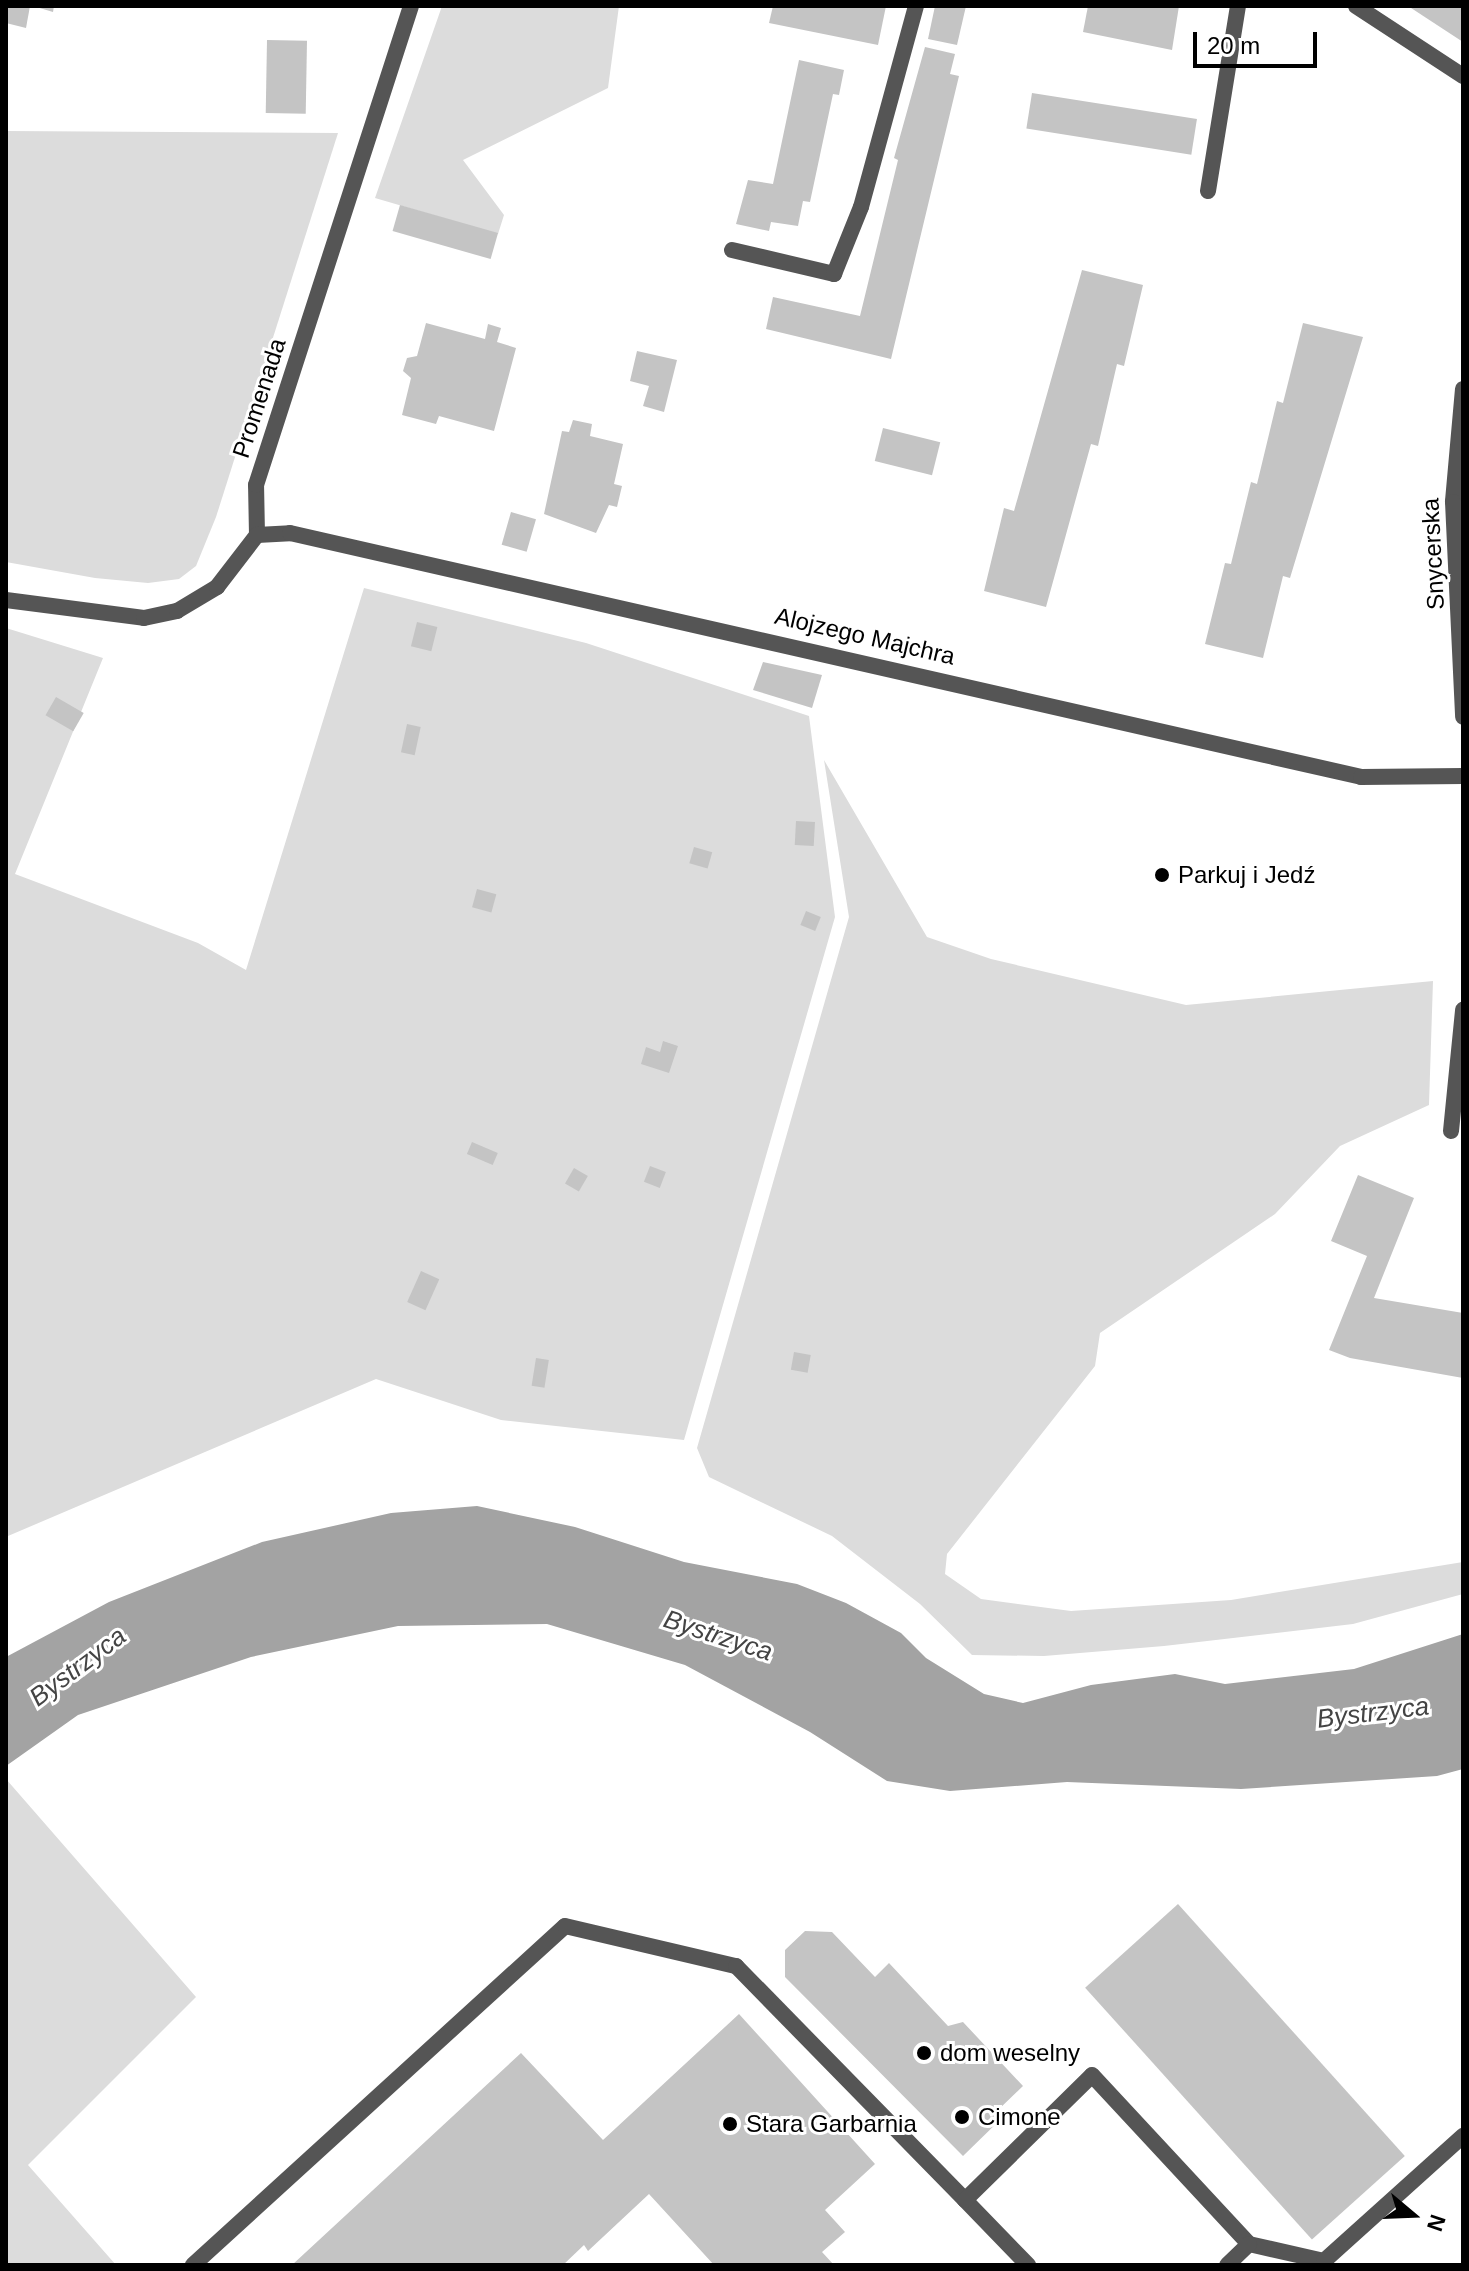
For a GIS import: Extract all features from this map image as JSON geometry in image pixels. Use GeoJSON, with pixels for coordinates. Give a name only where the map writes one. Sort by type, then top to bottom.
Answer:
{"type":"FeatureCollection","features":[{"type":"Feature","properties":{"kind":"street","name":"Promenada"},"geometry":{"type":"LineString","coordinates":[[257,535],[256,485],[411,6]]}},
{"type":"Feature","properties":{"kind":"street"},"geometry":{"type":"LineString","coordinates":[[732,250],[834,274],[861,207],[916,6]]}},
{"type":"Feature","properties":{"kind":"street"},"geometry":{"type":"LineString","coordinates":[[1208,191],[1238,6]]}},
{"type":"Feature","properties":{"kind":"street"},"geometry":{"type":"LineString","coordinates":[[1356,6],[1463,76]]}},
{"type":"Feature","properties":{"kind":"street","name":"Snycerska"},"geometry":{"type":"LineString","coordinates":[[1463,389],[1453,502],[1463,717]]}},
{"type":"Feature","properties":{"kind":"street","name":"Alojzego Majchra"},"geometry":{"type":"LineString","coordinates":[[257,535],[290,533],[1361,777],[1463,776]]}},
{"type":"Feature","properties":{"kind":"street"},"geometry":{"type":"LineString","coordinates":[[6,600],[144,618],[177,611],[217,587],[257,535]]}},
{"type":"Feature","properties":{"kind":"street"},"geometry":{"type":"LineString","coordinates":[[1451,1131],[1463,1010]]}},
{"type":"Feature","properties":{"kind":"street"},"geometry":{"type":"LineString","coordinates":[[193,2265],[565,1926],[736,1966],[1028,2265]]}},
{"type":"Feature","properties":{"kind":"street"},"geometry":{"type":"LineString","coordinates":[[965,2200],[1092,2075],[1249,2244],[1324,2261],[1463,2136]]}},
{"type":"Feature","properties":{"kind":"street"},"geometry":{"type":"LineString","coordinates":[[1227,2265],[1249,2244]]}},
{"type":"Feature","properties":{"kind":"shaded area"},"geometry":{"type":"Polygon","coordinates":[[[442,6],[619,6],[608,88],[463,160],[504,215],[498,234],[375,198],[442,6]]]}},
{"type":"Feature","properties":{"kind":"shaded area"},"geometry":{"type":"Polygon","coordinates":[[[6,131],[338,133],[216,517],[196,566],[179,579],[148,583],[95,578],[6,562],[6,131]]]}},
{"type":"Feature","properties":{"kind":"shaded area"},"geometry":{"type":"Polygon","coordinates":[[[364,588],[586,643],[809,716],[835,917],[684,1440],[501,1420],[376,1379],[8,1536],[6,628],[103,658],[15,874],[198,943],[246,970],[364,588]]]}},
{"type":"Feature","properties":{"kind":"shaded area"},"geometry":{"type":"Polygon","coordinates":[[[824,760],[927,937],[991,959],[1186,1005],[1433,981],[1429,1105],[1340,1146],[1275,1214],[1100,1333],[1095,1366],[947,1554],[945,1574],[981,1599],[1071,1611],[1231,1600],[1463,1562],[1463,1594],[1353,1624],[1164,1646],[1044,1656],[972,1655],[920,1604],[832,1536],[709,1477],[697,1448],[849,917],[824,760]]]}},
{"type":"Feature","properties":{"kind":"shaded area"},"geometry":{"type":"Polygon","coordinates":[[[6,1779],[196,1997],[28,2165],[116,2265],[6,2265],[6,1779]]]}},
{"type":"Feature","properties":{"kind":"water","name":"Bystrzyca"},"geometry":{"type":"Polygon","coordinates":[[[477,1506],[575,1527],[684,1562],[797,1584],[846,1603],[901,1633],[926,1658],[984,1694],[1023,1703],[1091,1685],[1175,1674],[1225,1684],[1354,1669],[1463,1634],[1463,1769],[1437,1776],[1241,1789],[1067,1782],[950,1791],[887,1781],[810,1732],[685,1665],[547,1624],[398,1626],[251,1657],[78,1715],[6,1766],[6,1657],[109,1602],[262,1542],[391,1513],[477,1506]]]}},
{"type":"Feature","properties":{"kind":"building"},"geometry":{"type":"Polygon","coordinates":[[[6,6],[30,6],[26,28],[6,23],[6,6]]]}},
{"type":"Feature","properties":{"kind":"building"},"geometry":{"type":"Polygon","coordinates":[[[33,6],[54,6],[53,12],[33,6]]]}},
{"type":"Feature","properties":{"kind":"building"},"geometry":{"type":"Polygon","coordinates":[[[773,6],[886,6],[878,45],[769,23],[773,6]]]}},
{"type":"Feature","properties":{"kind":"building"},"geometry":{"type":"Polygon","coordinates":[[[935,6],[966,6],[957,45],[928,39],[935,6]]]}},
{"type":"Feature","properties":{"kind":"building"},"geometry":{"type":"Polygon","coordinates":[[[1088,6],[1179,6],[1172,50],[1083,32],[1088,6]]]}},
{"type":"Feature","properties":{"kind":"building"},"geometry":{"type":"Polygon","coordinates":[[[1408,6],[1463,6],[1463,42],[1408,6]]]}},
{"type":"Feature","properties":{"kind":"building"},"geometry":{"type":"Polygon","coordinates":[[[267,40],[307,41],[306,114],[266,113],[267,40]]]}},
{"type":"Feature","properties":{"kind":"building"},"geometry":{"type":"Polygon","coordinates":[[[925,47],[955,54],[950,74],[959,76],[891,359],[766,329],[773,297],[860,316],[898,160],[894,158],[925,47]]]}},
{"type":"Feature","properties":{"kind":"building"},"geometry":{"type":"Polygon","coordinates":[[[799,60],[844,70],[839,95],[833,94],[810,202],[803,201],[798,226],[771,222],[769,231],[736,224],[748,180],[773,184],[799,60]]]}},
{"type":"Feature","properties":{"kind":"building"},"geometry":{"type":"Polygon","coordinates":[[[1032,93],[1197,119],[1191,155],[1026,129],[1032,93]]]}},
{"type":"Feature","properties":{"kind":"building"},"geometry":{"type":"Polygon","coordinates":[[[400,205],[498,233],[491,259],[393,231],[400,205]]]}},
{"type":"Feature","properties":{"kind":"building"},"geometry":{"type":"Polygon","coordinates":[[[1082,270],[1143,285],[1124,366],[1117,364],[1098,446],[1091,444],[1046,607],[984,591],[1004,508],[1014,511],[1082,270]]]}},
{"type":"Feature","properties":{"kind":"building"},"geometry":{"type":"Polygon","coordinates":[[[426,323],[485,339],[488,324],[501,328],[497,342],[516,348],[494,431],[439,416],[436,424],[402,415],[411,378],[403,371],[407,358],[417,356],[426,323]]]}},
{"type":"Feature","properties":{"kind":"building"},"geometry":{"type":"Polygon","coordinates":[[[1303,323],[1363,337],[1290,578],[1283,576],[1263,658],[1205,644],[1225,563],[1231,564],[1251,482],[1257,484],[1277,401],[1283,403],[1303,323]]]}},
{"type":"Feature","properties":{"kind":"building"},"geometry":{"type":"Polygon","coordinates":[[[637,351],[677,360],[664,412],[643,406],[649,386],[630,381],[637,351]]]}},
{"type":"Feature","properties":{"kind":"building"},"geometry":{"type":"Polygon","coordinates":[[[573,420],[592,424],[590,436],[623,444],[614,484],[622,486],[617,507],[609,505],[596,533],[544,514],[562,431],[569,432],[573,420]]]}},
{"type":"Feature","properties":{"kind":"building"},"geometry":{"type":"Polygon","coordinates":[[[883,428],[940,442],[932,475],[875,461],[883,428]]]}},
{"type":"Feature","properties":{"kind":"building"},"geometry":{"type":"Polygon","coordinates":[[[511,512],[536,519],[527,552],[502,545],[511,512]]]}},
{"type":"Feature","properties":{"kind":"building"},"geometry":{"type":"Polygon","coordinates":[[[417,622],[437,627],[431,651],[411,646],[417,622]]]}},
{"type":"Feature","properties":{"kind":"building"},"geometry":{"type":"Polygon","coordinates":[[[763,662],[822,675],[812,708],[753,690],[763,662]]]}},
{"type":"Feature","properties":{"kind":"building"},"geometry":{"type":"Polygon","coordinates":[[[56,697],[84,713],[73,731],[46,715],[56,697]]]}},
{"type":"Feature","properties":{"kind":"building"},"geometry":{"type":"Polygon","coordinates":[[[407,724],[421,727],[415,755],[401,752],[407,724]]]}},
{"type":"Feature","properties":{"kind":"building"},"geometry":{"type":"Polygon","coordinates":[[[796,821],[815,822],[814,846],[795,845],[796,821]]]}},
{"type":"Feature","properties":{"kind":"building"},"geometry":{"type":"Polygon","coordinates":[[[694,847],[712,852],[708,869],[689,863],[694,847]]]}},
{"type":"Feature","properties":{"kind":"building"},"geometry":{"type":"Polygon","coordinates":[[[477,889],[496,894],[491,913],[472,907],[477,889]]]}},
{"type":"Feature","properties":{"kind":"building"},"geometry":{"type":"Polygon","coordinates":[[[806,911],[821,917],[815,931],[800,925],[806,911]]]}},
{"type":"Feature","properties":{"kind":"building"},"geometry":{"type":"Polygon","coordinates":[[[663,1041],[678,1046],[669,1073],[641,1064],[646,1047],[660,1052],[663,1041]]]}},
{"type":"Feature","properties":{"kind":"building"},"geometry":{"type":"Polygon","coordinates":[[[472,1142],[498,1153],[493,1165],[467,1154],[472,1142]]]}},
{"type":"Feature","properties":{"kind":"building"},"geometry":{"type":"Polygon","coordinates":[[[650,1166],[666,1172],[660,1188],[644,1182],[650,1166]]]}},
{"type":"Feature","properties":{"kind":"building"},"geometry":{"type":"Polygon","coordinates":[[[574,1168],[588,1176],[579,1192],[565,1184],[574,1168]]]}},
{"type":"Feature","properties":{"kind":"building"},"geometry":{"type":"Polygon","coordinates":[[[1358,1175],[1414,1198],[1374,1298],[1463,1313],[1463,1378],[1350,1358],[1329,1350],[1367,1256],[1331,1241],[1358,1175]]]}},
{"type":"Feature","properties":{"kind":"building"},"geometry":{"type":"Polygon","coordinates":[[[421,1271],[439,1279],[425,1310],[407,1302],[421,1271]]]}},
{"type":"Feature","properties":{"kind":"building"},"geometry":{"type":"Polygon","coordinates":[[[794,1352],[811,1355],[808,1373],[791,1370],[794,1352]]]}},
{"type":"Feature","properties":{"kind":"building"},"geometry":{"type":"Polygon","coordinates":[[[536,1358],[549,1360],[544,1388],[532,1386],[536,1358]]]}},
{"type":"Feature","properties":{"kind":"building"},"geometry":{"type":"Polygon","coordinates":[[[1178,1904],[1405,2156],[1312,2240],[1085,1988],[1178,1904]]]}},
{"type":"Feature","properties":{"kind":"building","name":"dom weselny"},"geometry":{"type":"Polygon","coordinates":[[[805,1931],[832,1932],[875,1977],[889,1963],[948,2026],[963,2022],[1023,2086],[997,2111],[1003,2117],[963,2156],[785,1977],[785,1950],[805,1931]]]}},
{"type":"Feature","properties":{"kind":"building"},"geometry":{"type":"Polygon","coordinates":[[[739,2014],[875,2164],[825,2210],[845,2232],[822,2252],[834,2265],[714,2265],[649,2194],[588,2251],[584,2245],[563,2265],[292,2265],[521,2053],[603,2140],[739,2014]]]}},
{"type":"Feature","properties":{"kind":"place","name":"Parkuj i Jedź"},"geometry":{"type":"Point","coordinates":[1162,875]}},
{"type":"Feature","properties":{"kind":"place","name":"dom weselny"},"geometry":{"type":"Point","coordinates":[924,2053]}},
{"type":"Feature","properties":{"kind":"place","name":"Cimone"},"geometry":{"type":"Point","coordinates":[962,2117]}},
{"type":"Feature","properties":{"kind":"place","name":"Stara Garbarnia"},"geometry":{"type":"Point","coordinates":[730,2124]}}]}
